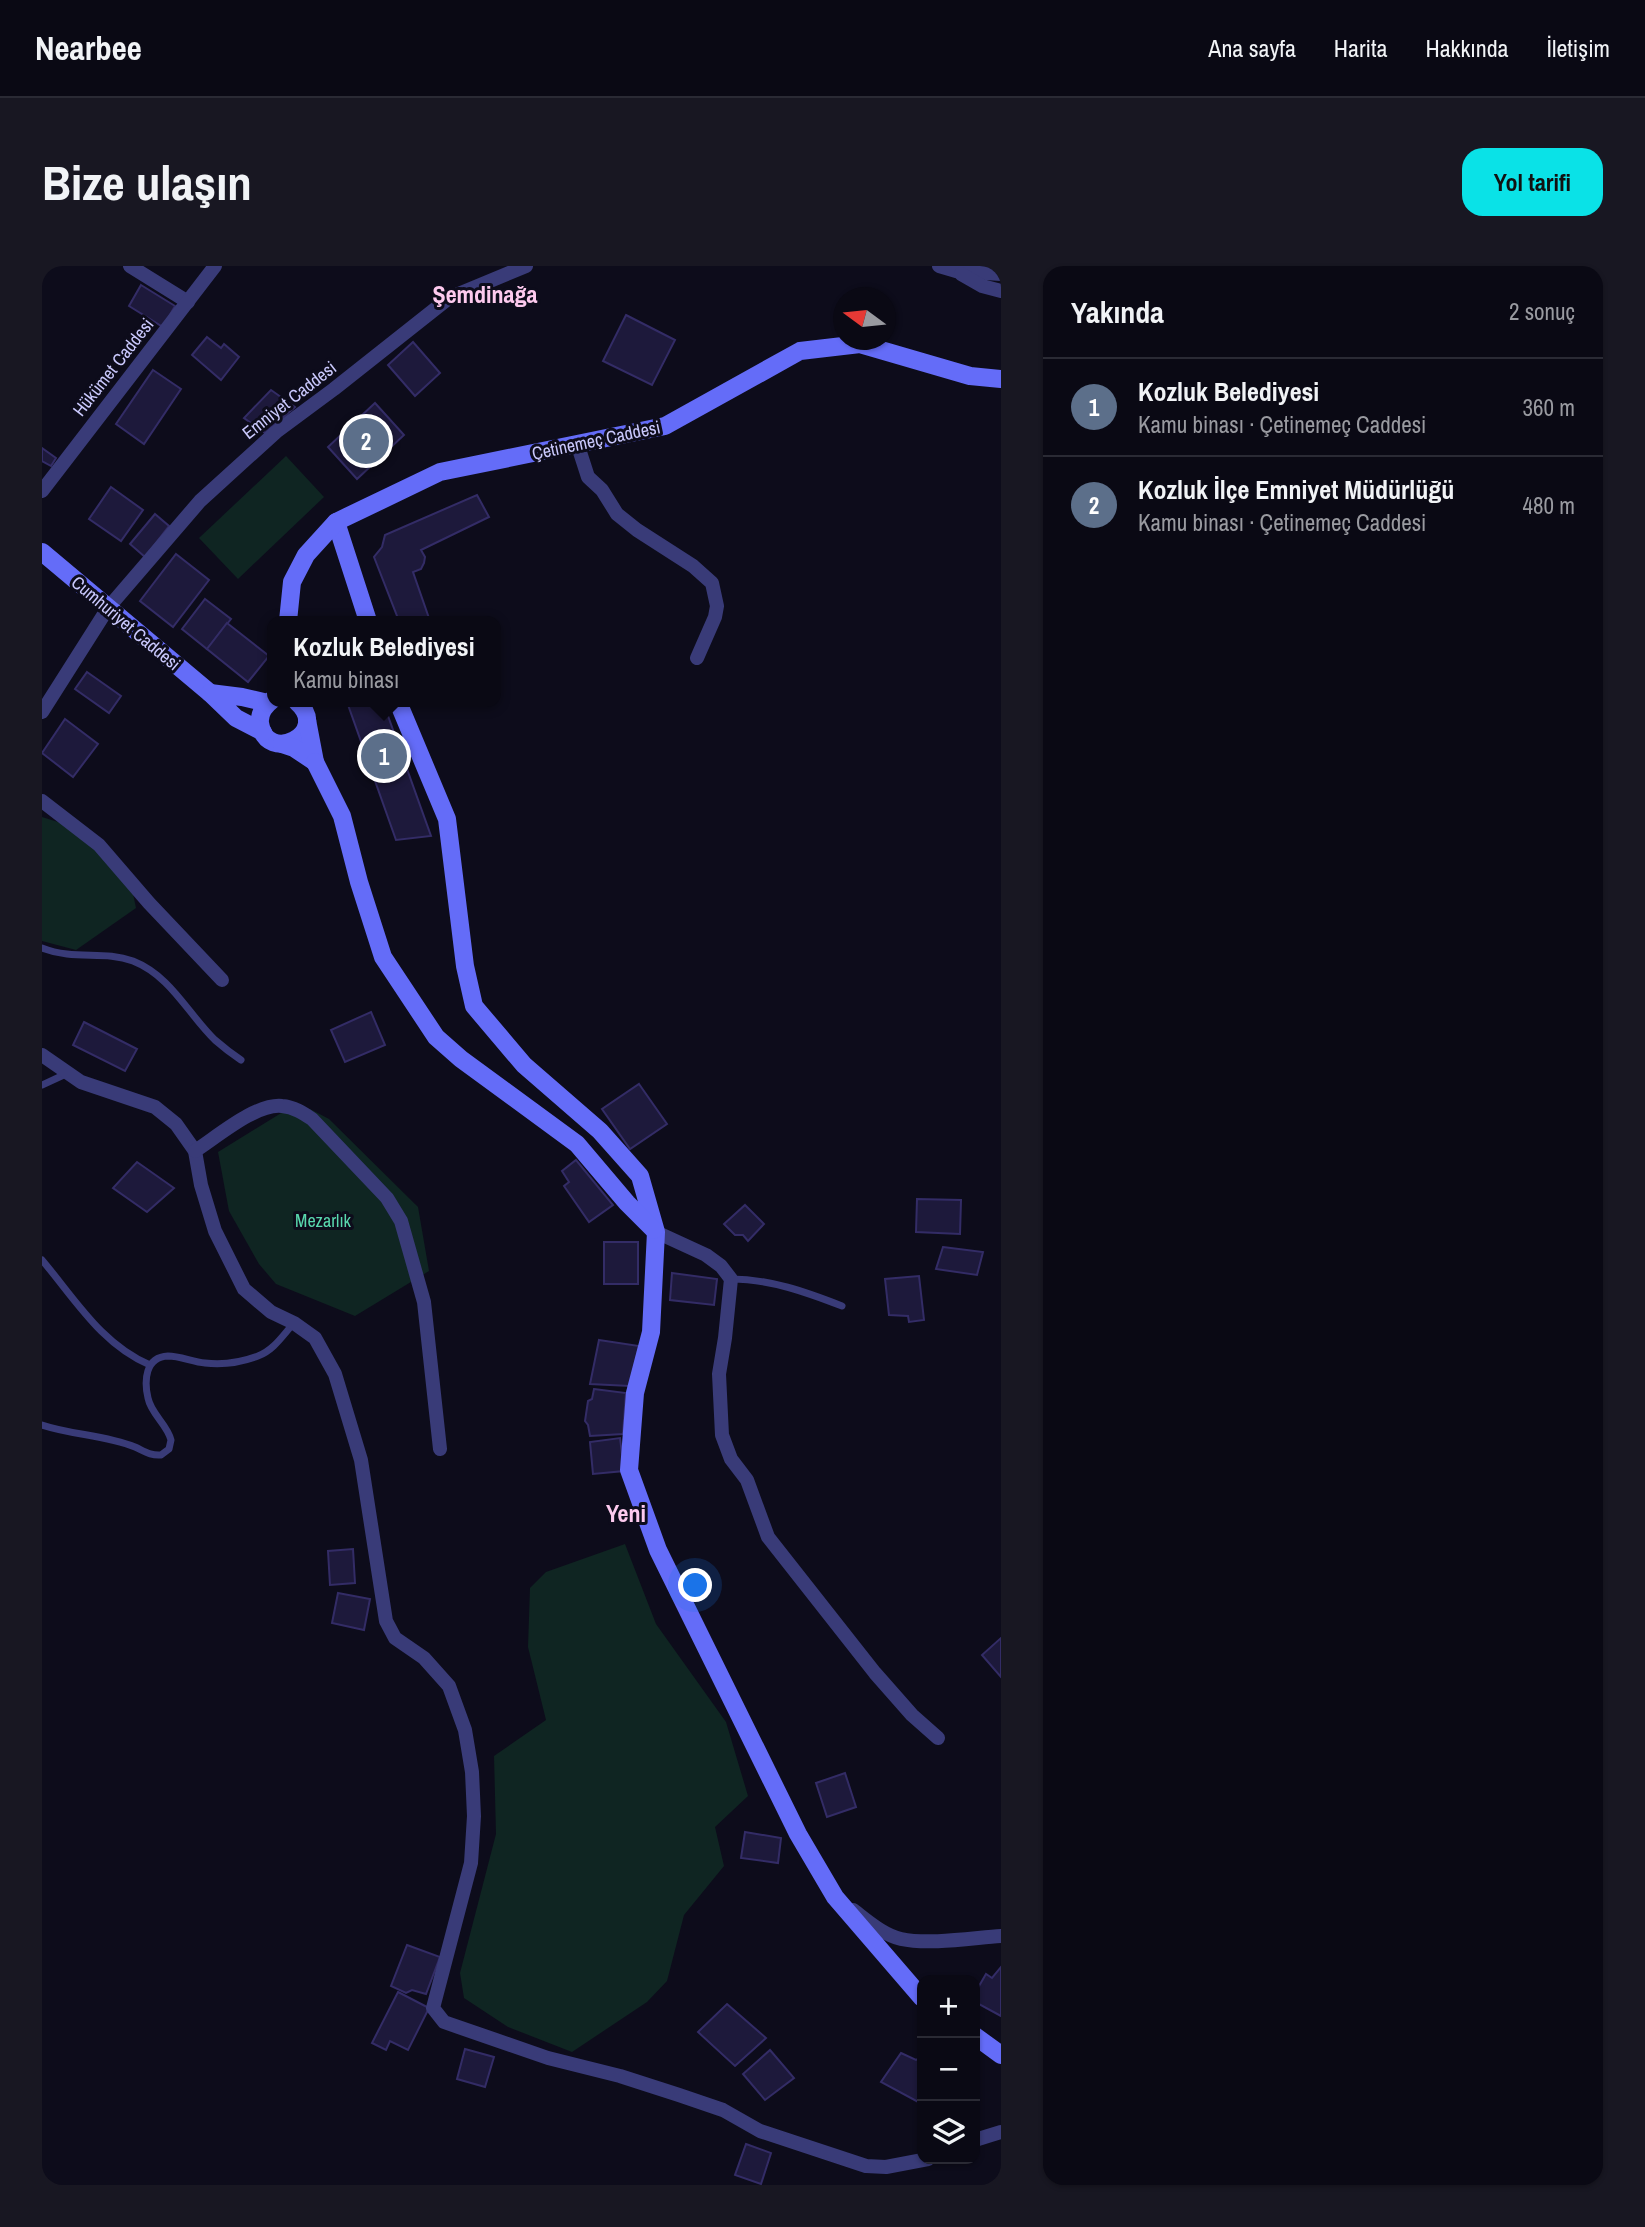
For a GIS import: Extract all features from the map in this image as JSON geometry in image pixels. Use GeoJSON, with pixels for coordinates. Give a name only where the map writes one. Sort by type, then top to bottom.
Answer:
{"type":"FeatureCollection","features":[{"type":"Feature","properties":{"kind":"street"},"geometry":{"type":"LineString","coordinates":[[130,266],[188,302]]}},
{"type":"Feature","properties":{"kind":"street","name":"Hükümet Caddesi"},"geometry":{"type":"LineString","coordinates":[[42,491],[215,266]]}},
{"type":"Feature","properties":{"kind":"street","name":"Emniyet Caddesi"},"geometry":{"type":"LineString","coordinates":[[42,712],[108,608],[200,501],[276,432],[449,298],[526,266]]}},
{"type":"Feature","properties":{"kind":"street"},"geometry":{"type":"LineString","coordinates":[[939,266],[956,271],[1001,274]]}},
{"type":"Feature","properties":{"kind":"street"},"geometry":{"type":"LineString","coordinates":[[956,271],[982,286],[1001,291]]}},
{"type":"Feature","properties":{"kind":"street","name":"Çetinemeç Caddesi"},"geometry":{"type":"LineString","coordinates":[[289,616],[292,582],[301,564],[336,522],[440,472],[578,446],[665,426],[800,351],[860,344],[970,376],[1001,379]]}},
{"type":"Feature","properties":{"kind":"street"},"geometry":{"type":"LineString","coordinates":[[578,446],[588,477],[603,490],[617,514],[693,566],[712,583],[717,606],[715,617],[698,658]]}},
{"type":"Feature","properties":{"kind":"street"},"geometry":{"type":"LineString","coordinates":[[336,522],[366,616]]}},
{"type":"Feature","properties":{"kind":"street","name":"Cumhuriyet Caddesi"},"geometry":{"type":"LineString","coordinates":[[42,552],[236,718],[263,732],[267,738],[295,748],[315,762]]}},
{"type":"Feature","properties":{"kind":"street"},"geometry":{"type":"LineString","coordinates":[[210,694],[267,701]]}},
{"type":"Feature","properties":{"kind":"street"},"geometry":{"type":"LineString","coordinates":[[263,732],[260,717],[267,706]]}},
{"type":"Feature","properties":{"kind":"street"},"geometry":{"type":"LineString","coordinates":[[400,707],[447,819],[465,966],[474,1006],[524,1065],[600,1132],[640,1176],[656,1232],[651,1332],[635,1394],[629,1470],[658,1550],[798,1834],[835,1897],[917,1992]]}},
{"type":"Feature","properties":{"kind":"street"},"geometry":{"type":"LineString","coordinates":[[282,744],[297,740],[306,728],[303,709]]}},
{"type":"Feature","properties":{"kind":"street"},"geometry":{"type":"LineString","coordinates":[[303,709],[315,762],[342,816],[359,882],[383,957],[436,1038],[577,1144],[627,1203],[656,1232],[706,1255],[721,1266],[731,1279],[719,1374],[723,1434],[731,1459],[747,1480],[768,1536],[875,1673],[938,1738]]}},
{"type":"Feature","properties":{"kind":"street"},"geometry":{"type":"LineString","coordinates":[[42,801],[99,845],[149,903],[222,980]]}},
{"type":"Feature","properties":{"kind":"street"},"geometry":{"type":"LineString","coordinates":[[42,1055],[81,1082],[155,1107],[176,1124],[195,1151],[201,1185],[215,1231],[244,1289],[271,1312],[294,1323],[315,1338],[335,1374],[361,1460],[386,1621],[396,1638],[424,1658],[449,1686],[459,1710],[472,1772],[472,1852],[465,1891],[433,2008],[438,2016],[444,2022],[513,2046],[620,2076],[712,2106],[760,2131],[866,2166],[886,2167],[917,2161]]}},
{"type":"Feature","properties":{"kind":"street"},"geometry":{"type":"LineString","coordinates":[[195,1151],[248,1115],[282,1106],[297,1110],[312,1119],[387,1198],[401,1221],[425,1301],[440,1449]]}},
{"type":"Feature","properties":{"kind":"street"},"geometry":{"type":"LineString","coordinates":[[835,1897],[878,1929],[901,1939],[942,1940],[1001,1936]]}},
{"type":"Feature","properties":{"kind":"street"},"geometry":{"type":"LineString","coordinates":[[978,2038],[1001,2055]]}},
{"type":"Feature","properties":{"kind":"street"},"geometry":{"type":"LineString","coordinates":[[980,2138],[1001,2132]]}},
{"type":"Feature","properties":{"kind":"lane"},"geometry":{"type":"LineString","coordinates":[[42,948],[66,956],[118,957],[152,971],[183,1000],[214,1039],[241,1060]]}},
{"type":"Feature","properties":{"kind":"lane"},"geometry":{"type":"LineString","coordinates":[[42,1085],[68,1073]]}},
{"type":"Feature","properties":{"kind":"lane"},"geometry":{"type":"LineString","coordinates":[[42,1260],[112,1343],[123,1352],[150,1365]]}},
{"type":"Feature","properties":{"kind":"lane"},"geometry":{"type":"LineString","coordinates":[[731,1279],[757,1279],[842,1306]]}},
{"type":"Feature","properties":{"kind":"lane"},"geometry":{"type":"LineString","coordinates":[[42,1425],[115,1441],[156,1456],[166,1453],[171,1445],[170,1435],[150,1405],[147,1395],[146,1378],[150,1365],[167,1356],[221,1363],[258,1356],[275,1345],[294,1323]]}},
{"type":"Feature","properties":{"kind":"green space"},"geometry":{"type":"Polygon","coordinates":[[[286,456],[324,497],[238,579],[199,538],[286,456]]]}},
{"type":"Feature","properties":{"kind":"green space"},"geometry":{"type":"Polygon","coordinates":[[[42,817],[61,823],[89,841],[132,889],[136,908],[76,950],[42,941],[42,817]]]}},
{"type":"Feature","properties":{"kind":"green space","name":"Mezarlık"},"geometry":{"type":"Polygon","coordinates":[[[291,1107],[310,1109],[329,1119],[418,1207],[429,1271],[355,1316],[276,1284],[259,1264],[229,1211],[218,1152],[291,1107]]]}},
{"type":"Feature","properties":{"kind":"green space"},"geometry":{"type":"Polygon","coordinates":[[[625,1544],[656,1624],[726,1722],[748,1796],[715,1827],[724,1866],[684,1915],[667,1981],[647,2002],[572,2052],[508,2027],[464,1998],[460,1973],[496,1834],[494,1756],[546,1720],[528,1647],[530,1588],[546,1572],[625,1544]]]}},
{"type":"Feature","properties":{"kind":"building"},"geometry":{"type":"Polygon","coordinates":[[[141,285],[175,306],[163,327],[129,306],[141,285]]]}},
{"type":"Feature","properties":{"kind":"building"},"geometry":{"type":"Polygon","coordinates":[[[626,315],[675,340],[652,385],[603,361],[626,315]]]}},
{"type":"Feature","properties":{"kind":"building"},"geometry":{"type":"Polygon","coordinates":[[[207,337],[221,348],[224,344],[239,357],[221,380],[192,355],[207,337]]]}},
{"type":"Feature","properties":{"kind":"building"},"geometry":{"type":"Polygon","coordinates":[[[413,342],[440,373],[415,396],[388,365],[413,342]]]}},
{"type":"Feature","properties":{"kind":"building"},"geometry":{"type":"Polygon","coordinates":[[[153,370],[181,389],[144,444],[116,424],[153,370]]]}},
{"type":"Feature","properties":{"kind":"building"},"geometry":{"type":"Polygon","coordinates":[[[271,390],[295,407],[265,433],[244,418],[271,390]]]}},
{"type":"Feature","properties":{"kind":"building"},"geometry":{"type":"Polygon","coordinates":[[[375,403],[404,435],[357,479],[328,447],[375,403]]]}},
{"type":"Feature","properties":{"kind":"building"},"geometry":{"type":"Polygon","coordinates":[[[42,448],[56,458],[51,466],[42,461],[42,448]]]}},
{"type":"Feature","properties":{"kind":"building"},"geometry":{"type":"Polygon","coordinates":[[[111,487],[143,510],[121,541],[89,519],[111,487]]]}},
{"type":"Feature","properties":{"kind":"building"},"geometry":{"type":"Polygon","coordinates":[[[477,495],[489,517],[421,550],[425,557],[424,563],[421,569],[413,572],[428,616],[397,616],[374,557],[382,547],[385,535],[477,495]]]}},
{"type":"Feature","properties":{"kind":"building"},"geometry":{"type":"Polygon","coordinates":[[[155,514],[169,526],[145,557],[130,544],[155,514]]]}},
{"type":"Feature","properties":{"kind":"building"},"geometry":{"type":"Polygon","coordinates":[[[176,554],[209,580],[173,627],[140,601],[176,554]]]}},
{"type":"Feature","properties":{"kind":"building"},"geometry":{"type":"Polygon","coordinates":[[[205,599],[231,619],[207,649],[182,629],[205,599]]]}},
{"type":"Feature","properties":{"kind":"building"},"geometry":{"type":"Polygon","coordinates":[[[227,623],[267,654],[267,658],[248,682],[207,649],[227,623]]]}},
{"type":"Feature","properties":{"kind":"building"},"geometry":{"type":"Polygon","coordinates":[[[87,672],[121,696],[109,713],[75,689],[87,672]]]}},
{"type":"Feature","properties":{"kind":"building"},"geometry":{"type":"Polygon","coordinates":[[[349,707],[385,707],[431,836],[396,840],[349,707]]]}},
{"type":"Feature","properties":{"kind":"building"},"geometry":{"type":"Polygon","coordinates":[[[65,719],[98,744],[73,777],[42,753],[65,719]]]}},
{"type":"Feature","properties":{"kind":"building"},"geometry":{"type":"Polygon","coordinates":[[[371,1012],[385,1045],[345,1062],[331,1030],[371,1012]]]}},
{"type":"Feature","properties":{"kind":"building"},"geometry":{"type":"Polygon","coordinates":[[[84,1022],[137,1049],[125,1071],[73,1045],[84,1022]]]}},
{"type":"Feature","properties":{"kind":"building"},"geometry":{"type":"Polygon","coordinates":[[[639,1084],[667,1124],[630,1149],[602,1109],[639,1084]]]}},
{"type":"Feature","properties":{"kind":"building"},"geometry":{"type":"Polygon","coordinates":[[[576,1160],[613,1205],[589,1222],[564,1186],[569,1182],[562,1171],[576,1160]]]}},
{"type":"Feature","properties":{"kind":"building"},"geometry":{"type":"Polygon","coordinates":[[[137,1162],[174,1188],[147,1212],[113,1188],[137,1162]]]}},
{"type":"Feature","properties":{"kind":"building"},"geometry":{"type":"Polygon","coordinates":[[[917,1199],[961,1200],[960,1234],[916,1232],[917,1199]]]}},
{"type":"Feature","properties":{"kind":"building"},"geometry":{"type":"Polygon","coordinates":[[[745,1205],[764,1224],[748,1241],[743,1235],[735,1235],[724,1224],[745,1205]]]}},
{"type":"Feature","properties":{"kind":"building"},"geometry":{"type":"Polygon","coordinates":[[[604,1242],[638,1242],[638,1284],[604,1284],[604,1242]]]}},
{"type":"Feature","properties":{"kind":"building"},"geometry":{"type":"Polygon","coordinates":[[[943,1247],[983,1252],[977,1275],[936,1269],[943,1247]]]}},
{"type":"Feature","properties":{"kind":"building"},"geometry":{"type":"Polygon","coordinates":[[[672,1273],[717,1279],[714,1305],[670,1300],[672,1273]]]}},
{"type":"Feature","properties":{"kind":"building"},"geometry":{"type":"Polygon","coordinates":[[[919,1276],[924,1320],[909,1322],[908,1316],[889,1315],[885,1279],[919,1276]]]}},
{"type":"Feature","properties":{"kind":"building"},"geometry":{"type":"Polygon","coordinates":[[[599,1340],[639,1346],[630,1386],[590,1384],[599,1340]]]}},
{"type":"Feature","properties":{"kind":"building"},"geometry":{"type":"Polygon","coordinates":[[[594,1389],[626,1393],[623,1434],[590,1436],[585,1421],[588,1401],[592,1399],[594,1389]]]}},
{"type":"Feature","properties":{"kind":"building"},"geometry":{"type":"Polygon","coordinates":[[[620,1438],[624,1471],[593,1474],[590,1442],[620,1438]]]}},
{"type":"Feature","properties":{"kind":"building"},"geometry":{"type":"Polygon","coordinates":[[[353,1549],[355,1583],[330,1585],[328,1551],[353,1549]]]}},
{"type":"Feature","properties":{"kind":"building"},"geometry":{"type":"Polygon","coordinates":[[[338,1593],[370,1599],[364,1630],[332,1623],[338,1593]]]}},
{"type":"Feature","properties":{"kind":"building"},"geometry":{"type":"Polygon","coordinates":[[[1001,1638],[1001,1677],[982,1655],[1001,1638]]]}},
{"type":"Feature","properties":{"kind":"building"},"geometry":{"type":"Polygon","coordinates":[[[845,1773],[856,1807],[827,1817],[816,1783],[845,1773]]]}},
{"type":"Feature","properties":{"kind":"building"},"geometry":{"type":"Polygon","coordinates":[[[745,1832],[781,1838],[778,1863],[741,1858],[745,1832]]]}},
{"type":"Feature","properties":{"kind":"building"},"geometry":{"type":"Polygon","coordinates":[[[407,1945],[440,1957],[426,1994],[412,1990],[406,1993],[391,1986],[407,1945]]]}},
{"type":"Feature","properties":{"kind":"building"},"geometry":{"type":"Polygon","coordinates":[[[1001,1967],[1001,2016],[980,2005],[980,1984],[986,1974],[992,1978],[1001,1967]]]}},
{"type":"Feature","properties":{"kind":"building"},"geometry":{"type":"Polygon","coordinates":[[[398,1992],[429,2008],[408,2050],[390,2041],[386,2050],[372,2043],[398,1992]]]}},
{"type":"Feature","properties":{"kind":"building"},"geometry":{"type":"Polygon","coordinates":[[[727,2004],[766,2038],[735,2066],[698,2032],[727,2004]]]}},
{"type":"Feature","properties":{"kind":"building"},"geometry":{"type":"Polygon","coordinates":[[[465,2049],[494,2057],[485,2087],[457,2079],[465,2049]]]}},
{"type":"Feature","properties":{"kind":"building"},"geometry":{"type":"Polygon","coordinates":[[[770,2050],[794,2078],[765,2100],[743,2074],[770,2050]]]}},
{"type":"Feature","properties":{"kind":"building"},"geometry":{"type":"Polygon","coordinates":[[[901,2053],[917,2060],[917,2101],[881,2082],[901,2053]]]}},
{"type":"Feature","properties":{"kind":"building"},"geometry":{"type":"Polygon","coordinates":[[[746,2144],[771,2153],[761,2184],[735,2175],[746,2144]]]}},
{"type":"Feature","properties":{"kind":"place","name":"Kozluk İlçe Emniyet Müdürlüğü"},"geometry":{"type":"Point","coordinates":[366,441]}},
{"type":"Feature","properties":{"kind":"place","name":"Kozluk Belediyesi"},"geometry":{"type":"Point","coordinates":[384,756]}},
{"type":"Feature","properties":{"kind":"district","name":"Şemdinağa"},"geometry":{"type":"Point","coordinates":[485,294]}},
{"type":"Feature","properties":{"kind":"district","name":"Yeni"},"geometry":{"type":"Point","coordinates":[626,1513]}}]}
